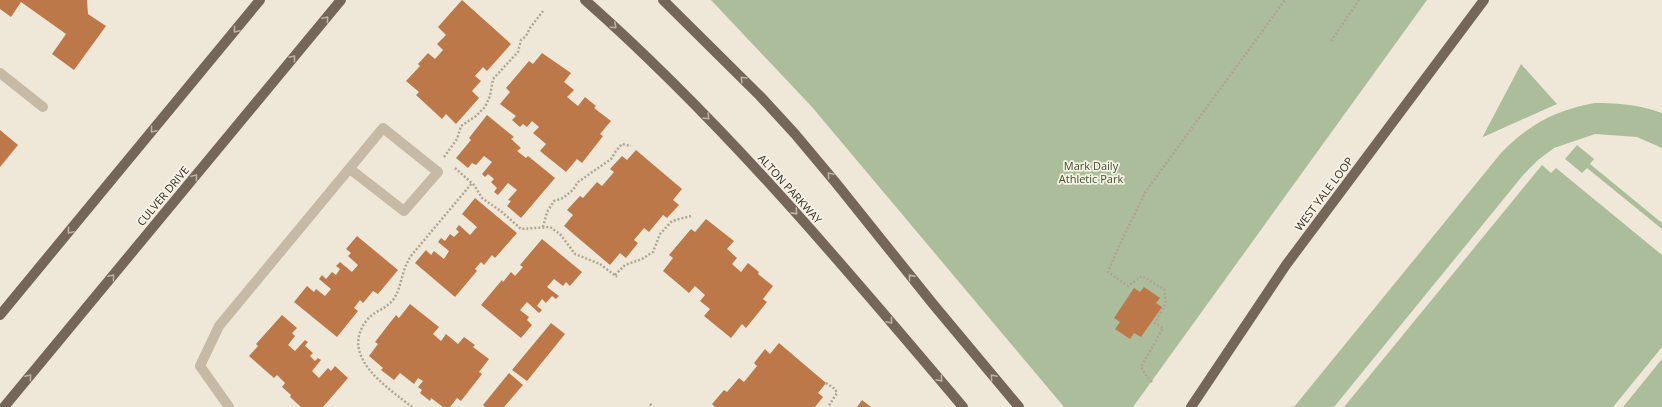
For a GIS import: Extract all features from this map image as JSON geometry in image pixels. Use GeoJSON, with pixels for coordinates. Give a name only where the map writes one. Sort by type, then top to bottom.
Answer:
{"type":"FeatureCollection","features":[{"type":"Feature","properties":{"kind":"main road"},"geometry":{"type":"LineString","coordinates":[[0,315],[260,0]]}},
{"type":"Feature","properties":{"kind":"main road","name":"CULVER DRIVE"},"geometry":{"type":"LineString","coordinates":[[4,407],[341,0]]}},
{"type":"Feature","properties":{"kind":"main road","name":"ALTON PARKWAY"},"geometry":{"type":"LineString","coordinates":[[585,0],[627,37],[717,128],[796,213],[963,407]]}},
{"type":"Feature","properties":{"kind":"main road"},"geometry":{"type":"LineString","coordinates":[[663,0],[760,96],[795,134],[1019,407]]}},
{"type":"Feature","properties":{"kind":"main road","name":"WEST YALE LOOP"},"geometry":{"type":"LineString","coordinates":[[1191,407],[1286,265],[1484,0]]}},
{"type":"Feature","properties":{"kind":"street"},"geometry":{"type":"LineString","coordinates":[[0,73],[43,107]]}},
{"type":"Feature","properties":{"kind":"street"},"geometry":{"type":"LineString","coordinates":[[228,407],[200,366],[219,326],[383,128],[438,172],[404,211],[350,168]]}},
{"type":"Feature","properties":{"kind":"path"},"geometry":{"type":"LineString","coordinates":[[1152,382],[1141,367],[1163,328],[1155,323],[1166,303],[1164,289],[1142,276],[1128,286],[1108,272],[1146,191],[1285,0]]}},
{"type":"Feature","properties":{"kind":"path"},"geometry":{"type":"LineString","coordinates":[[1331,41],[1359,0]]}},
{"type":"Feature","properties":{"kind":"path"},"geometry":{"type":"LineString","coordinates":[[449,163],[443,158],[457,139],[461,126],[476,116],[485,107],[490,96],[493,79],[518,52],[521,40],[526,36],[543,11]]}},
{"type":"Feature","properties":{"kind":"path"},"geometry":{"type":"LineString","coordinates":[[543,227],[547,212],[554,201],[563,198],[573,190],[578,182],[611,159],[622,144],[631,146]]}},
{"type":"Feature","properties":{"kind":"path"},"geometry":{"type":"LineString","coordinates":[[454,167],[472,183],[482,198],[502,212],[521,229],[550,227],[560,234],[576,254],[600,264],[616,276],[625,265],[642,259],[653,252],[660,234],[672,221],[691,216]]}},
{"type":"Feature","properties":{"kind":"path"},"geometry":{"type":"LineString","coordinates":[[412,407],[382,383],[366,366],[360,353],[358,340],[361,328],[371,316],[385,308],[392,300],[400,288],[404,271],[410,257],[472,183]]}},
{"type":"Feature","properties":{"kind":"path"},"geometry":{"type":"LineString","coordinates":[[826,383],[835,389],[837,393],[828,407]]}},
{"type":"Feature","properties":{"kind":"path"},"geometry":{"type":"LineString","coordinates":[[650,404],[653,407]]}},
{"type":"Feature","properties":{"kind":"green space","name":"Mark Daily Athletic Park"},"geometry":{"type":"Polygon","coordinates":[[[711,0],[1427,0],[1133,407],[1064,407],[812,107],[711,0]]]}},
{"type":"Feature","properties":{"kind":"green space"},"geometry":{"type":"Polygon","coordinates":[[[1521,64],[1557,104],[1482,137],[1521,64]]]}},
{"type":"Feature","properties":{"kind":"green space"},"geometry":{"type":"Polygon","coordinates":[[[1595,103],[1629,105],[1662,113],[1662,148],[1637,137],[1595,134],[1554,148],[1538,160],[1524,174],[1334,407],[1294,407],[1501,153],[1522,134],[1544,120],[1568,110],[1595,103]]]}},
{"type":"Feature","properties":{"kind":"green space"},"geometry":{"type":"Polygon","coordinates":[[[1577,145],[1594,159],[1590,164],[1662,223],[1662,229],[1587,168],[1582,173],[1565,159],[1577,145]]]}},
{"type":"Feature","properties":{"kind":"green space"},"geometry":{"type":"Polygon","coordinates":[[[1542,165],[1551,173],[1556,168],[1662,255],[1662,347],[1613,407],[1344,407],[1542,165]]]}},
{"type":"Feature","properties":{"kind":"green space"},"geometry":{"type":"Polygon","coordinates":[[[1662,359],[1662,407],[1623,407],[1662,359]]]}},
{"type":"Feature","properties":{"kind":"building"},"geometry":{"type":"Polygon","coordinates":[[[0,0],[87,0],[88,14],[106,26],[74,70],[52,54],[66,34],[21,2],[11,17],[0,9],[0,0]]]}},
{"type":"Feature","properties":{"kind":"building"},"geometry":{"type":"Polygon","coordinates":[[[462,0],[511,44],[487,71],[483,67],[475,76],[481,81],[472,91],[479,98],[456,124],[446,114],[442,119],[416,95],[419,92],[406,81],[420,66],[418,64],[428,53],[435,59],[443,50],[437,44],[446,35],[438,27],[462,0]]]}},
{"type":"Feature","properties":{"kind":"building"},"geometry":{"type":"Polygon","coordinates":[[[542,53],[571,73],[564,82],[574,90],[567,97],[578,106],[585,97],[596,106],[594,108],[611,121],[600,134],[603,136],[582,163],[577,159],[566,172],[540,151],[546,144],[533,133],[539,127],[532,121],[527,127],[523,124],[520,127],[512,120],[516,116],[500,104],[510,92],[506,88],[529,61],[533,64],[542,53]]]}},
{"type":"Feature","properties":{"kind":"building"},"geometry":{"type":"Polygon","coordinates":[[[487,115],[514,137],[511,139],[521,148],[517,151],[526,158],[528,156],[555,178],[521,218],[507,206],[511,201],[508,200],[517,190],[508,183],[498,195],[494,192],[497,188],[491,182],[494,179],[488,174],[485,177],[482,174],[492,162],[484,156],[476,165],[472,163],[468,168],[456,158],[471,140],[469,138],[487,115]]]}},
{"type":"Feature","properties":{"kind":"building"},"geometry":{"type":"Polygon","coordinates":[[[0,130],[18,145],[0,167],[0,130]]]}},
{"type":"Feature","properties":{"kind":"building"},"geometry":{"type":"Polygon","coordinates":[[[636,150],[682,189],[673,200],[679,205],[667,218],[663,215],[649,232],[644,228],[634,240],[638,243],[626,258],[620,253],[610,265],[564,226],[573,215],[567,210],[580,196],[583,198],[597,182],[602,186],[614,172],[610,169],[622,156],[627,160],[636,150]]]}},
{"type":"Feature","properties":{"kind":"building"},"geometry":{"type":"Polygon","coordinates":[[[475,198],[517,233],[495,258],[492,255],[484,265],[481,262],[475,269],[477,271],[455,297],[415,263],[426,250],[431,255],[434,251],[444,259],[449,251],[438,242],[441,238],[445,241],[450,234],[454,237],[459,232],[456,229],[459,225],[470,235],[477,227],[462,214],[475,198]]]}},
{"type":"Feature","properties":{"kind":"building"},"geometry":{"type":"Polygon","coordinates":[[[706,219],[734,241],[727,249],[737,258],[732,264],[741,272],[748,263],[759,272],[758,274],[773,286],[763,299],[767,302],[746,328],[742,324],[731,338],[704,316],[710,309],[700,301],[705,295],[695,286],[689,293],[663,271],[673,258],[669,255],[691,229],[695,232],[706,219]]]}},
{"type":"Feature","properties":{"kind":"building"},"geometry":{"type":"Polygon","coordinates":[[[357,236],[398,270],[378,294],[373,291],[363,303],[360,300],[354,308],[358,311],[337,337],[294,302],[307,286],[314,292],[316,289],[325,296],[331,289],[319,279],[322,275],[326,279],[332,272],[336,275],[340,269],[336,266],[340,262],[352,272],[358,265],[348,256],[351,253],[346,249],[357,236]]]}},
{"type":"Feature","properties":{"kind":"building"},"geometry":{"type":"Polygon","coordinates":[[[542,239],[582,272],[570,286],[566,282],[563,286],[554,279],[547,287],[559,296],[556,299],[552,296],[546,303],[542,299],[537,306],[542,310],[539,313],[527,302],[520,310],[529,317],[527,320],[532,325],[521,338],[481,305],[502,280],[503,282],[511,272],[515,276],[523,267],[520,265],[542,239]]]}},
{"type":"Feature","properties":{"kind":"building"},"geometry":{"type":"Polygon","coordinates":[[[1144,287],[1160,298],[1156,303],[1162,307],[1141,337],[1134,333],[1130,339],[1115,329],[1120,322],[1114,318],[1134,288],[1140,292],[1144,287]]]}},
{"type":"Feature","properties":{"kind":"building"},"geometry":{"type":"Polygon","coordinates":[[[410,304],[439,327],[433,334],[441,341],[446,334],[458,344],[464,337],[475,345],[473,347],[489,359],[479,372],[482,374],[461,401],[457,398],[450,407],[443,407],[431,398],[430,401],[420,393],[422,390],[418,387],[423,381],[418,378],[414,384],[400,373],[394,380],[381,370],[383,368],[369,356],[378,344],[375,342],[396,315],[399,318],[410,304]]]}},
{"type":"Feature","properties":{"kind":"building"},"geometry":{"type":"Polygon","coordinates":[[[282,315],[297,328],[292,333],[295,336],[288,345],[295,351],[305,340],[308,342],[305,346],[313,353],[310,356],[315,361],[318,358],[321,360],[312,371],[319,378],[328,368],[331,371],[335,366],[348,378],[323,407],[301,407],[282,387],[285,383],[277,375],[274,378],[249,356],[258,346],[256,344],[282,315]]]}},
{"type":"Feature","properties":{"kind":"building"},"geometry":{"type":"Polygon","coordinates":[[[551,323],[565,334],[527,381],[512,370],[551,323]]]}},
{"type":"Feature","properties":{"kind":"building"},"geometry":{"type":"Polygon","coordinates":[[[779,343],[826,383],[818,393],[823,397],[815,407],[715,407],[712,404],[724,390],[727,392],[739,378],[744,382],[757,366],[754,363],[765,349],[770,354],[779,343]]]}},
{"type":"Feature","properties":{"kind":"building"},"geometry":{"type":"Polygon","coordinates":[[[509,373],[523,385],[504,407],[485,407],[483,405],[509,373]]]}},
{"type":"Feature","properties":{"kind":"building"},"geometry":{"type":"Polygon","coordinates":[[[862,400],[871,407],[857,407],[862,400]]]}}]}
